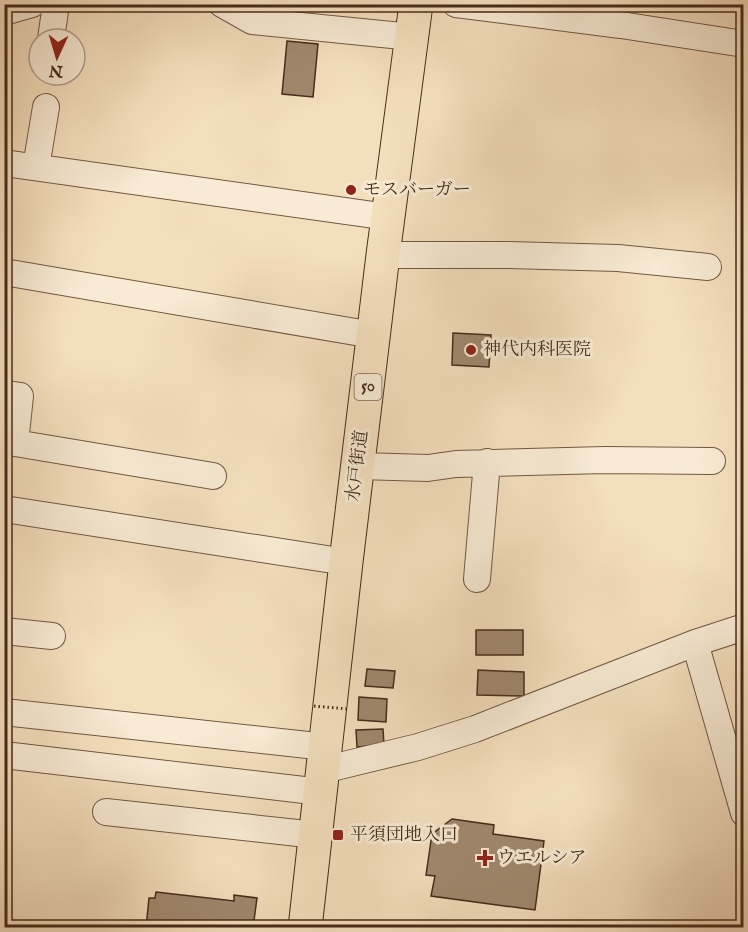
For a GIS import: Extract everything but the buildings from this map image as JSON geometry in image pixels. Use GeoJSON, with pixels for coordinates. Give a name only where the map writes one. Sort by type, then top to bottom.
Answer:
{"type":"FeatureCollection","features":[{"type":"Feature","properties":{"kind":"main road","name":"水戸街道"},"geometry":{"type":"LineString","coordinates":[[305,927],[373,335],[416,4]]}},
{"type":"Feature","properties":{"kind":"street"},"geometry":{"type":"LineString","coordinates":[[53,27],[56,4]]}},
{"type":"Feature","properties":{"kind":"street"},"geometry":{"type":"LineString","coordinates":[[222,4],[252,21],[412,37]]}},
{"type":"Feature","properties":{"kind":"street"},"geometry":{"type":"LineString","coordinates":[[456,4],[621,25],[744,44]]}},
{"type":"Feature","properties":{"kind":"street"},"geometry":{"type":"LineString","coordinates":[[36,167],[46,107]]}},
{"type":"Feature","properties":{"kind":"street"},"geometry":{"type":"LineString","coordinates":[[4,163],[388,217]]}},
{"type":"Feature","properties":{"kind":"street"},"geometry":{"type":"LineString","coordinates":[[383,255],[618,258],[708,267]]}},
{"type":"Feature","properties":{"kind":"street"},"geometry":{"type":"LineString","coordinates":[[4,272],[373,335]]}},
{"type":"Feature","properties":{"kind":"street"},"geometry":{"type":"LineString","coordinates":[[4,394],[20,396],[15,443],[213,476]]}},
{"type":"Feature","properties":{"kind":"street"},"geometry":{"type":"LineString","coordinates":[[358,466],[428,468],[487,462],[712,461]]}},
{"type":"Feature","properties":{"kind":"street"},"geometry":{"type":"LineString","coordinates":[[477,579],[487,462]]}},
{"type":"Feature","properties":{"kind":"street"},"geometry":{"type":"LineString","coordinates":[[4,509],[346,562]]}},
{"type":"Feature","properties":{"kind":"street"},"geometry":{"type":"LineString","coordinates":[[4,755],[323,770],[418,747],[475,729],[695,643],[744,627]]}},
{"type":"Feature","properties":{"kind":"street"},"geometry":{"type":"LineString","coordinates":[[4,631],[52,636]]}},
{"type":"Feature","properties":{"kind":"street"},"geometry":{"type":"LineString","coordinates":[[695,643],[737,770],[744,813]]}},
{"type":"Feature","properties":{"kind":"street"},"geometry":{"type":"LineString","coordinates":[[4,712],[323,770]]}},
{"type":"Feature","properties":{"kind":"street"},"geometry":{"type":"LineString","coordinates":[[105,812],[316,835]]}},
{"type":"Feature","properties":{"kind":"path"},"geometry":{"type":"LineString","coordinates":[[314,706],[348,709]]}},
{"type":"Feature","properties":{"kind":"place","name":"モスバーガー"},"geometry":{"type":"Point","coordinates":[351,190]}},
{"type":"Feature","properties":{"kind":"place","name":"神代内科医院"},"geometry":{"type":"Point","coordinates":[471,350]}},
{"type":"Feature","properties":{"kind":"place","name":"平須団地入口"},"geometry":{"type":"Point","coordinates":[338,835]}},
{"type":"Feature","properties":{"kind":"place","name":"ウエルシア"},"geometry":{"type":"Point","coordinates":[485,858]}}]}
